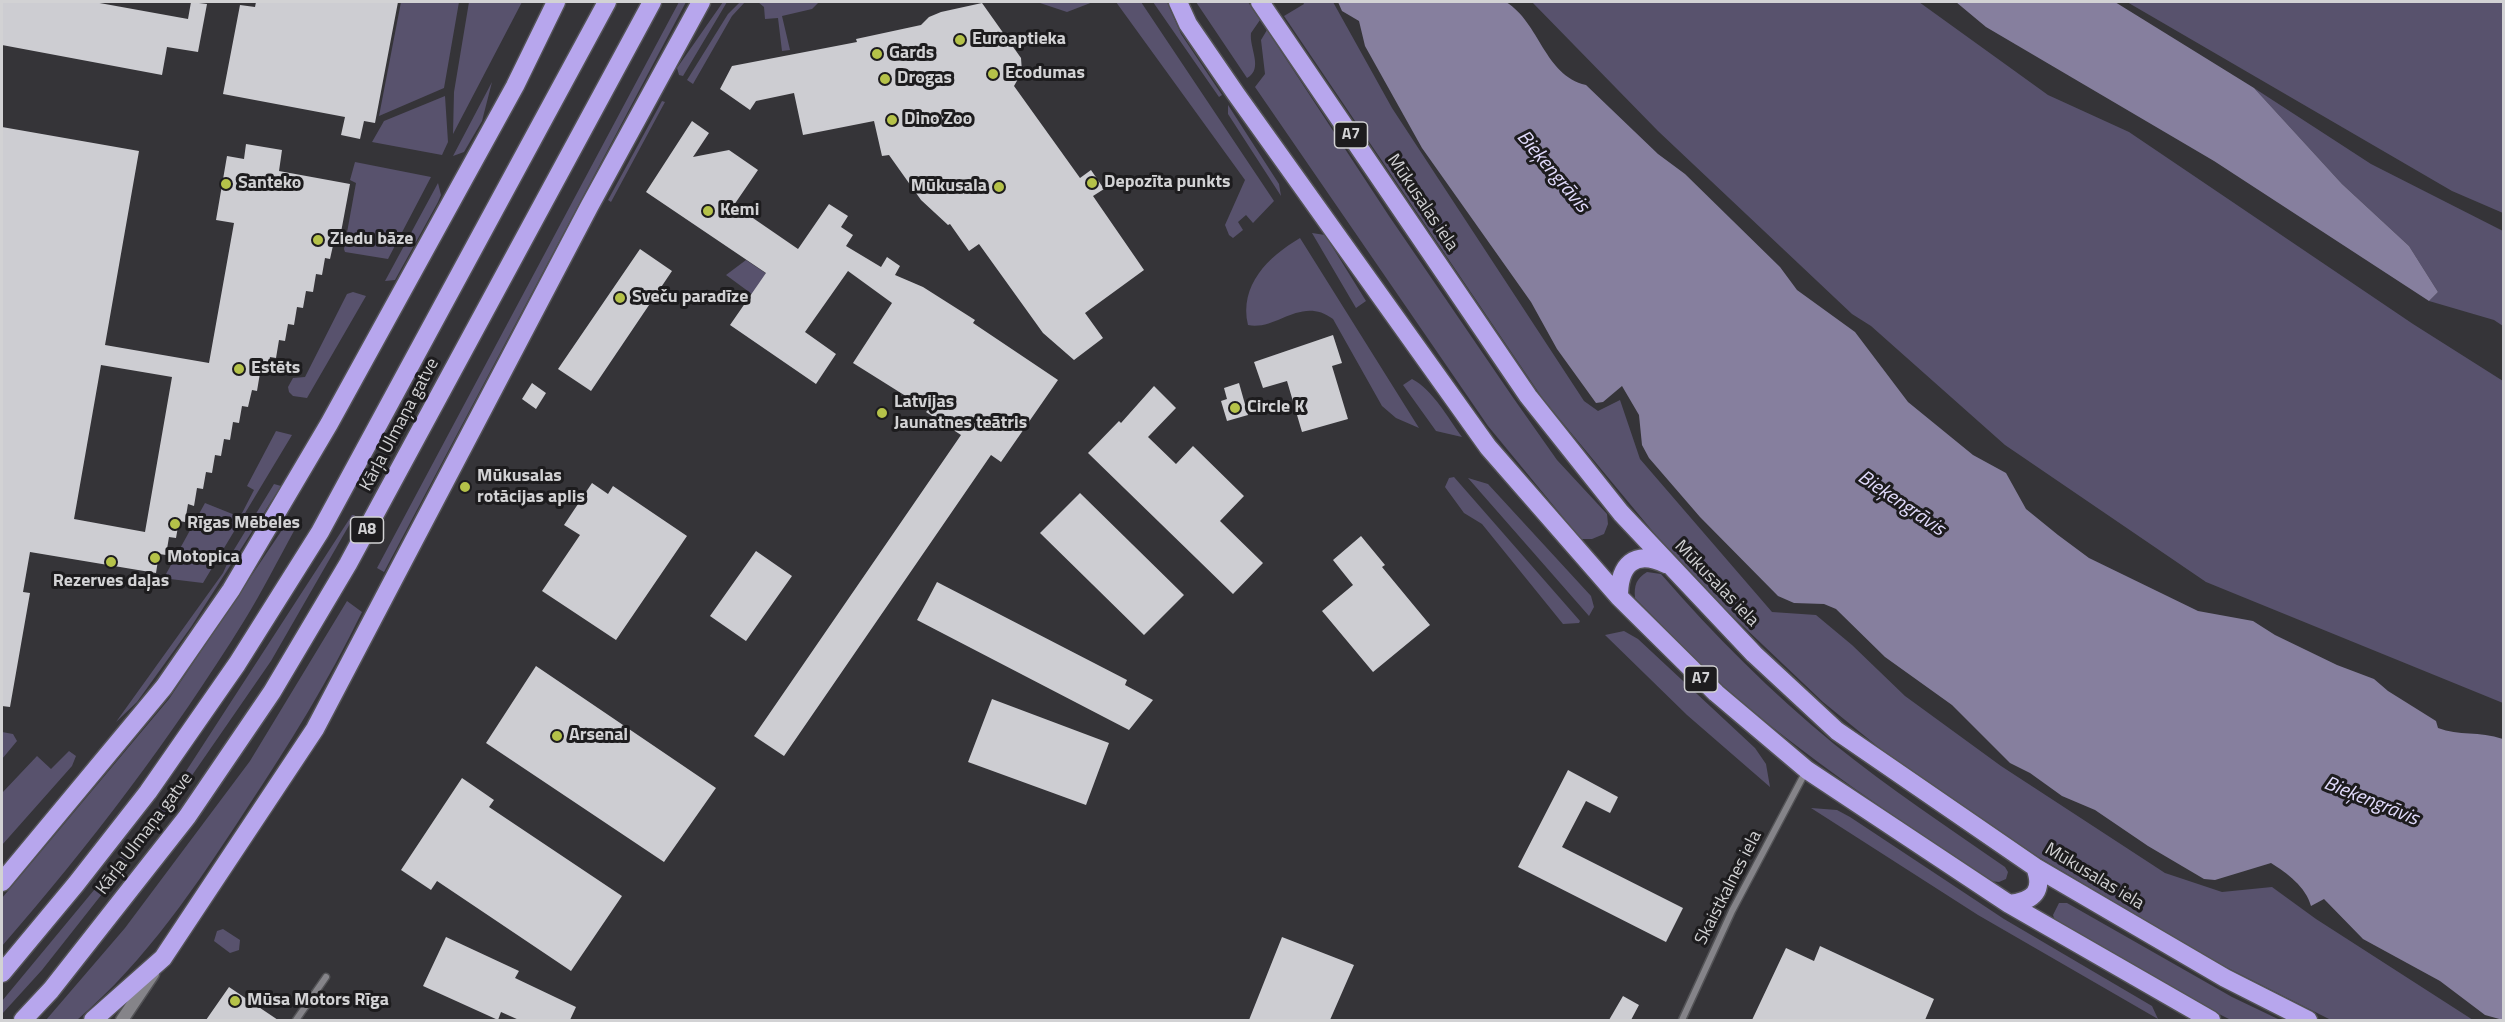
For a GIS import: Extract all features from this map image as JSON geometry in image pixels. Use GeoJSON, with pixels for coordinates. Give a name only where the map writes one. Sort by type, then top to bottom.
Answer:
{"type":"FeatureCollection","features":[{"type":"Feature","properties":{"kind":"highway"},"geometry":{"type":"LineString","coordinates":[[2,882],[164,687],[231,590],[329,424],[515,86],[556,2]]}},
{"type":"Feature","properties":{"kind":"highway","name":"Kārļa Ulmaņa gatve"},"geometry":{"type":"LineString","coordinates":[[2,973],[148,792],[237,664],[314,541],[373,439],[607,2]]}},
{"type":"Feature","properties":{"kind":"highway","name":"Kārļa Ulmaņa gatve"},"geometry":{"type":"LineString","coordinates":[[22,1020],[51,990],[187,817],[272,692],[348,564],[652,2]]}},
{"type":"Feature","properties":{"kind":"highway"},"geometry":{"type":"LineString","coordinates":[[93,1020],[163,958],[315,729],[644,105],[701,2]]}},
{"type":"Feature","properties":{"kind":"highway","name":"A7"},"geometry":{"type":"LineString","coordinates":[[1178,2],[1188,24],[1242,104],[1488,447],[1619,597],[1716,693],[1807,770],[2009,904],[2211,1020]]}},
{"type":"Feature","properties":{"kind":"highway","name":"Mūkusalas iela"},"geometry":{"type":"LineString","coordinates":[[1260,2],[1528,396],[1621,513],[1666,564],[1754,654],[1838,731],[2035,867],[2225,978],[2308,1020]]}},
{"type":"Feature","properties":{"kind":"highway"},"geometry":{"type":"LineString","coordinates":[[1619,597],[1620,574],[1632,561],[1649,557],[1666,564]]}},
{"type":"Feature","properties":{"kind":"highway"},"geometry":{"type":"LineString","coordinates":[[2009,904],[2023,902],[2035,896],[2039,885],[2035,867]]}},
{"type":"Feature","properties":{"kind":"street","name":"Skaistkalnes iela"},"geometry":{"type":"LineString","coordinates":[[1682,1020],[1732,911],[1807,770]]}},
{"type":"Feature","properties":{"kind":"street"},"geometry":{"type":"LineString","coordinates":[[2,874],[34,844]]}},
{"type":"Feature","properties":{"kind":"street"},"geometry":{"type":"LineString","coordinates":[[122,1020],[163,958]]}},
{"type":"Feature","properties":{"kind":"street"},"geometry":{"type":"LineString","coordinates":[[296,1020],[326,976]]}},
{"type":"Feature","properties":{"kind":"shaded area"},"geometry":{"type":"Polygon","coordinates":[[[401,2],[459,2],[444,88],[379,116],[401,2]]]}},
{"type":"Feature","properties":{"kind":"shaded area"},"geometry":{"type":"Polygon","coordinates":[[[469,2],[522,2],[453,134],[454,92],[469,2]]]}},
{"type":"Feature","properties":{"kind":"shaded area"},"geometry":{"type":"Polygon","coordinates":[[[679,2],[686,2],[384,572],[377,568],[679,2]]]}},
{"type":"Feature","properties":{"kind":"shaded area"},"geometry":{"type":"Polygon","coordinates":[[[723,2],[727,2],[683,76],[679,75],[677,68],[723,2]]]}},
{"type":"Feature","properties":{"kind":"shaded area"},"geometry":{"type":"Polygon","coordinates":[[[740,2],[745,2],[732,16],[693,84],[687,80],[728,14],[740,2]]]}},
{"type":"Feature","properties":{"kind":"shaded area"},"geometry":{"type":"Polygon","coordinates":[[[758,2],[819,2],[812,9],[782,16],[790,50],[782,51],[778,18],[765,19],[764,7],[758,2]]]}},
{"type":"Feature","properties":{"kind":"shaded area"},"geometry":{"type":"Polygon","coordinates":[[[1037,2],[1093,2],[1067,12],[1037,2]]]}},
{"type":"Feature","properties":{"kind":"shaded area"},"geometry":{"type":"Polygon","coordinates":[[[1116,2],[1141,2],[1274,201],[1253,223],[1246,215],[1238,222],[1243,230],[1233,238],[1229,235],[1225,225],[1245,180],[1116,2]]]}},
{"type":"Feature","properties":{"kind":"shaded area"},"geometry":{"type":"Polygon","coordinates":[[[1153,2],[1167,2],[1181,34],[1222,95],[1219,97],[1153,2]]]}},
{"type":"Feature","properties":{"kind":"shaded area"},"geometry":{"type":"Polygon","coordinates":[[[1196,2],[1248,2],[1260,20],[1251,33],[1255,69],[1247,78],[1196,2]]]}},
{"type":"Feature","properties":{"kind":"shaded area"},"geometry":{"type":"Polygon","coordinates":[[[1303,2],[1333,2],[1392,108],[1584,401],[1598,411],[1620,400],[1640,459],[1772,612],[1816,615],[1852,645],[1905,696],[2001,766],[2165,873],[2222,892],[2272,887],[2316,919],[2473,1020],[2331,1020],[2210,959],[1980,822],[1888,755],[1823,702],[1724,608],[1654,533],[1543,399],[1284,16],[1304,4],[1303,2]]]}},
{"type":"Feature","properties":{"kind":"shaded area"},"geometry":{"type":"Polygon","coordinates":[[[1532,2],[1919,2],[2048,95],[2129,132],[2413,324],[2503,381],[2503,703],[2206,582],[2005,445],[1871,326],[1852,314],[1658,131],[1532,2]]]}},
{"type":"Feature","properties":{"kind":"shaded area"},"geometry":{"type":"Polygon","coordinates":[[[2127,2],[2503,2],[2503,213],[2452,191],[2127,2]]]}},
{"type":"Feature","properties":{"kind":"shaded area"},"geometry":{"type":"Polygon","coordinates":[[[1267,30],[1389,216],[1514,399],[1557,460],[1607,514],[1608,524],[1604,534],[1592,539],[1581,539],[1488,426],[1255,87],[1265,74],[1261,40],[1267,30]]]}},
{"type":"Feature","properties":{"kind":"shaded area"},"geometry":{"type":"Polygon","coordinates":[[[492,82],[482,121],[464,152],[453,156],[492,82]]]}},
{"type":"Feature","properties":{"kind":"shaded area"},"geometry":{"type":"Polygon","coordinates":[[[2254,88],[2371,164],[2503,231],[2503,326],[2494,320],[2429,301],[2438,292],[2409,246],[2342,184],[2254,88]]]}},
{"type":"Feature","properties":{"kind":"shaded area"},"geometry":{"type":"Polygon","coordinates":[[[445,96],[448,142],[442,155],[372,142],[384,121],[445,96]]]}},
{"type":"Feature","properties":{"kind":"shaded area"},"geometry":{"type":"Polygon","coordinates":[[[662,101],[665,102],[611,202],[608,200],[662,101]]]}},
{"type":"Feature","properties":{"kind":"shaded area"},"geometry":{"type":"Polygon","coordinates":[[[1228,105],[1279,184],[1281,196],[1228,114],[1228,105]]]}},
{"type":"Feature","properties":{"kind":"shaded area"},"geometry":{"type":"Polygon","coordinates":[[[355,162],[431,177],[388,259],[345,252],[356,183],[350,180],[355,162]]]}},
{"type":"Feature","properties":{"kind":"shaded area"},"geometry":{"type":"Polygon","coordinates":[[[438,183],[441,195],[438,202],[395,280],[385,281],[438,183]]]}},
{"type":"Feature","properties":{"kind":"shaded area"},"geometry":{"type":"Polygon","coordinates":[[[1312,233],[1325,235],[1366,301],[1356,308],[1312,233]]]}},
{"type":"Feature","properties":{"kind":"shaded area"},"geometry":{"type":"Polygon","coordinates":[[[1300,238],[1419,428],[1396,418],[1382,406],[1333,319],[1310,311],[1300,312],[1269,323],[1248,325],[1246,311],[1252,285],[1267,263],[1300,238]]]}},
{"type":"Feature","properties":{"kind":"shaded area"},"geometry":{"type":"Polygon","coordinates":[[[746,260],[810,303],[794,325],[726,275],[746,260]]]}},
{"type":"Feature","properties":{"kind":"shaded area"},"geometry":{"type":"Polygon","coordinates":[[[353,292],[366,296],[307,398],[293,396],[288,387],[293,378],[305,377],[347,294],[353,292]]]}},
{"type":"Feature","properties":{"kind":"shaded area"},"geometry":{"type":"Polygon","coordinates":[[[1412,379],[1427,390],[1462,437],[1436,431],[1403,385],[1412,379]]]}},
{"type":"Feature","properties":{"kind":"shaded area"},"geometry":{"type":"Polygon","coordinates":[[[276,431],[292,435],[203,583],[170,579],[166,574],[205,503],[240,517],[254,490],[247,486],[276,431]]]}},
{"type":"Feature","properties":{"kind":"shaded area"},"geometry":{"type":"Polygon","coordinates":[[[1454,477],[1580,621],[1579,623],[1563,624],[1482,524],[1464,513],[1445,487],[1449,478],[1454,477]]]}},
{"type":"Feature","properties":{"kind":"shaded area"},"geometry":{"type":"Polygon","coordinates":[[[1468,478],[1488,484],[1591,596],[1594,607],[1589,616],[1468,478]]]}},
{"type":"Feature","properties":{"kind":"shaded area"},"geometry":{"type":"Polygon","coordinates":[[[274,484],[281,486],[191,627],[137,702],[116,722],[223,573],[232,553],[274,484]]]}},
{"type":"Feature","properties":{"kind":"shaded area"},"geometry":{"type":"Polygon","coordinates":[[[352,515],[355,515],[271,661],[166,813],[42,970],[2,1014],[2,1001],[104,878],[181,779],[352,515]]]}},
{"type":"Feature","properties":{"kind":"shaded area"},"geometry":{"type":"Polygon","coordinates":[[[286,524],[295,529],[251,610],[217,664],[99,829],[2,946],[2,898],[169,699],[286,524]]]}},
{"type":"Feature","properties":{"kind":"shaded area"},"geometry":{"type":"Polygon","coordinates":[[[1647,572],[1661,574],[1744,663],[1811,725],[1918,807],[2005,867],[2008,872],[2006,879],[1999,882],[1990,881],[1921,834],[1819,763],[1722,685],[1635,598],[1636,583],[1647,572]]]}},
{"type":"Feature","properties":{"kind":"shaded area"},"geometry":{"type":"Polygon","coordinates":[[[347,601],[362,612],[336,662],[278,760],[169,921],[126,973],[77,1020],[46,1020],[125,928],[250,761],[347,601]]]}},
{"type":"Feature","properties":{"kind":"shaded area"},"geometry":{"type":"Polygon","coordinates":[[[1624,631],[1638,639],[1755,748],[1766,764],[1770,787],[1687,715],[1605,635],[1624,631]]]}},
{"type":"Feature","properties":{"kind":"shaded area"},"geometry":{"type":"Polygon","coordinates":[[[2,732],[13,734],[17,741],[2,759],[2,732]]]}},
{"type":"Feature","properties":{"kind":"shaded area"},"geometry":{"type":"Polygon","coordinates":[[[69,751],[76,756],[72,766],[2,845],[2,793],[37,756],[51,769],[69,751]]]}},
{"type":"Feature","properties":{"kind":"shaded area"},"geometry":{"type":"Polygon","coordinates":[[[1811,808],[1837,810],[1850,817],[2004,919],[2152,1006],[2158,1019],[1978,915],[1811,808]]]}},
{"type":"Feature","properties":{"kind":"shaded area"},"geometry":{"type":"Polygon","coordinates":[[[2059,903],[2067,903],[2232,997],[2280,1020],[2231,1020],[2221,1015],[2055,921],[2053,915],[2059,903]]]}},
{"type":"Feature","properties":{"kind":"shaded area"},"geometry":{"type":"Polygon","coordinates":[[[223,929],[240,940],[239,950],[230,953],[214,941],[217,931],[223,929]]]}},
{"type":"Feature","properties":{"kind":"water","name":"Bieķengrāvis"},"geometry":{"type":"Polygon","coordinates":[[[1338,2],[1506,2],[1527,22],[1551,60],[1561,71],[1586,85],[1658,154],[1685,174],[1780,267],[1797,290],[1855,332],[1908,402],[1973,455],[2006,473],[2026,509],[2089,558],[2198,611],[2253,621],[2275,635],[2337,665],[2374,679],[2388,691],[2436,721],[2438,728],[2503,739],[2503,1020],[2485,1015],[2440,981],[2363,939],[2324,899],[2311,906],[2300,887],[2271,863],[2215,880],[2204,879],[2148,846],[2095,810],[2062,796],[2030,773],[2010,763],[1952,705],[1885,657],[1836,609],[1824,604],[1794,603],[1778,596],[1700,517],[1649,458],[1642,445],[1639,415],[1622,386],[1603,402],[1596,403],[1557,349],[1531,302],[1422,148],[1365,46],[1359,21],[1342,11],[1338,2]]]}},
{"type":"Feature","properties":{"kind":"water"},"geometry":{"type":"Polygon","coordinates":[[[1956,2],[2115,2],[2254,88],[2342,184],[2409,246],[2438,292],[2429,301],[2214,161],[1986,27],[1956,2]]]}},
{"type":"Feature","properties":{"kind":"building"},"geometry":{"type":"Polygon","coordinates":[[[2,2],[94,2],[188,19],[191,2],[207,4],[198,52],[167,47],[162,75],[2,45],[2,2]]]}},
{"type":"Feature","properties":{"kind":"building"},"geometry":{"type":"Polygon","coordinates":[[[256,2],[398,2],[375,123],[364,121],[360,139],[341,135],[345,117],[223,94],[240,5],[255,7],[256,2]]]}},
{"type":"Feature","properties":{"kind":"building","name":"Mūkusala"},"geometry":{"type":"Polygon","coordinates":[[[982,3],[1021,58],[1022,72],[1014,86],[1080,178],[1091,170],[1104,189],[1093,196],[1144,270],[1085,313],[1103,338],[1074,360],[1043,333],[979,244],[969,251],[950,224],[948,225],[921,200],[889,155],[882,156],[874,121],[803,135],[794,93],[756,101],[750,110],[720,89],[732,66],[857,42],[856,39],[921,25],[929,17],[941,12],[982,3]]]}},
{"type":"Feature","properties":{"kind":"building"},"geometry":{"type":"Polygon","coordinates":[[[692,121],[709,133],[693,157],[729,150],[758,170],[734,205],[798,249],[829,204],[848,216],[841,227],[853,235],[846,246],[881,267],[887,257],[900,266],[895,275],[923,287],[975,320],[973,323],[1058,380],[1001,462],[991,455],[784,756],[754,736],[961,435],[926,412],[928,410],[853,363],[892,303],[848,271],[805,332],[836,354],[816,384],[730,325],[766,273],[646,192],[692,121]]]}},
{"type":"Feature","properties":{"kind":"building"},"geometry":{"type":"Polygon","coordinates":[[[2,127],[139,151],[105,345],[209,363],[234,223],[216,220],[227,156],[244,159],[246,144],[282,150],[279,171],[350,184],[339,243],[334,241],[330,259],[325,258],[322,275],[316,274],[313,292],[306,291],[303,308],[297,307],[294,325],[288,324],[285,341],[279,340],[276,358],[270,357],[267,374],[260,373],[257,391],[252,390],[248,407],[242,406],[239,423],[233,422],[230,440],[224,439],[221,456],[215,455],[212,473],[206,472],[203,489],[197,488],[194,506],[188,504],[185,522],[179,521],[176,538],[169,537],[166,555],[159,554],[156,573],[30,552],[23,592],[30,593],[10,707],[2,706],[2,127]],[[101,365],[74,519],[145,532],[172,377],[101,365]]]}},
{"type":"Feature","properties":{"kind":"building"},"geometry":{"type":"Polygon","coordinates":[[[640,249],[672,271],[591,391],[558,369],[640,249]]]}},
{"type":"Feature","properties":{"kind":"building"},"geometry":{"type":"Polygon","coordinates":[[[1333,335],[1342,363],[1332,366],[1348,419],[1302,432],[1287,381],[1263,388],[1254,362],[1333,335]]]}},
{"type":"Feature","properties":{"kind":"building"},"geometry":{"type":"Polygon","coordinates":[[[532,383],[546,393],[536,409],[522,399],[532,383]]]}},
{"type":"Feature","properties":{"kind":"building","name":"Circle K"},"geometry":{"type":"Polygon","coordinates":[[[1239,383],[1248,415],[1227,421],[1221,401],[1227,399],[1224,388],[1239,383]]]}},
{"type":"Feature","properties":{"kind":"building"},"geometry":{"type":"Polygon","coordinates":[[[1154,386],[1176,408],[1148,437],[1176,464],[1193,446],[1244,496],[1220,521],[1263,563],[1233,594],[1088,453],[1119,421],[1121,423],[1154,386]]]}},
{"type":"Feature","properties":{"kind":"building"},"geometry":{"type":"Polygon","coordinates":[[[592,483],[608,494],[613,486],[687,536],[616,640],[542,591],[580,535],[564,525],[592,483]]]}},
{"type":"Feature","properties":{"kind":"building"},"geometry":{"type":"Polygon","coordinates":[[[1080,493],[1184,595],[1144,635],[1040,533],[1080,493]]]}},
{"type":"Feature","properties":{"kind":"building"},"geometry":{"type":"Polygon","coordinates":[[[1361,536],[1385,565],[1382,567],[1430,625],[1373,672],[1322,611],[1353,585],[1333,560],[1361,536]]]}},
{"type":"Feature","properties":{"kind":"building"},"geometry":{"type":"Polygon","coordinates":[[[756,551],[792,576],[746,641],[710,616],[756,551]]]}},
{"type":"Feature","properties":{"kind":"building"},"geometry":{"type":"Polygon","coordinates":[[[937,582],[1127,680],[1125,685],[1153,700],[1129,730],[917,620],[937,582]]]}},
{"type":"Feature","properties":{"kind":"building"},"geometry":{"type":"Polygon","coordinates":[[[536,666],[716,788],[664,862],[486,743],[536,666]]]}},
{"type":"Feature","properties":{"kind":"building"},"geometry":{"type":"Polygon","coordinates":[[[992,699],[1109,743],[1086,805],[968,762],[992,699]]]}},
{"type":"Feature","properties":{"kind":"building"},"geometry":{"type":"Polygon","coordinates":[[[1568,770],[1618,797],[1610,813],[1586,801],[1562,847],[1683,908],[1666,942],[1518,867],[1568,770]]]}},
{"type":"Feature","properties":{"kind":"building"},"geometry":{"type":"Polygon","coordinates":[[[462,778],[494,800],[489,807],[622,896],[571,971],[437,881],[431,890],[401,870],[462,778]]]}},
{"type":"Feature","properties":{"kind":"building"},"geometry":{"type":"Polygon","coordinates":[[[446,937],[519,971],[515,978],[576,1007],[570,1020],[519,1020],[501,1012],[498,1020],[423,986],[446,937]]]}},
{"type":"Feature","properties":{"kind":"building"},"geometry":{"type":"Polygon","coordinates":[[[1282,937],[1354,965],[1330,1020],[1249,1020],[1282,937]]]}},
{"type":"Feature","properties":{"kind":"building"},"geometry":{"type":"Polygon","coordinates":[[[1820,946],[1934,999],[1925,1020],[1752,1020],[1786,948],[1814,961],[1820,946]]]}},
{"type":"Feature","properties":{"kind":"building","name":"Mūsa Motors Rīga"},"geometry":{"type":"Polygon","coordinates":[[[229,987],[278,1020],[206,1020],[229,987]]]}},
{"type":"Feature","properties":{"kind":"building"},"geometry":{"type":"Polygon","coordinates":[[[1623,996],[1639,1005],[1631,1020],[1609,1020],[1623,996]]]}},
{"type":"Feature","properties":{"kind":"place","name":"Euroaptieka"},"geometry":{"type":"Point","coordinates":[960,40]}},
{"type":"Feature","properties":{"kind":"place","name":"Gards"},"geometry":{"type":"Point","coordinates":[877,54]}},
{"type":"Feature","properties":{"kind":"place","name":"Ecodumas"},"geometry":{"type":"Point","coordinates":[993,74]}},
{"type":"Feature","properties":{"kind":"place","name":"Drogas"},"geometry":{"type":"Point","coordinates":[885,79]}},
{"type":"Feature","properties":{"kind":"place","name":"Dino Zoo"},"geometry":{"type":"Point","coordinates":[892,120]}},
{"type":"Feature","properties":{"kind":"place","name":"Depozīta punkts"},"geometry":{"type":"Point","coordinates":[1092,183]}},
{"type":"Feature","properties":{"kind":"place","name":"Santeko"},"geometry":{"type":"Point","coordinates":[226,184]}},
{"type":"Feature","properties":{"kind":"place","name":"Mūkusala"},"geometry":{"type":"Point","coordinates":[999,187]}},
{"type":"Feature","properties":{"kind":"place","name":"Kemi"},"geometry":{"type":"Point","coordinates":[708,211]}},
{"type":"Feature","properties":{"kind":"place","name":"Ziedu bāze"},"geometry":{"type":"Point","coordinates":[318,240]}},
{"type":"Feature","properties":{"kind":"place","name":"Sveču paradīze"},"geometry":{"type":"Point","coordinates":[620,298]}},
{"type":"Feature","properties":{"kind":"place","name":"Estēts"},"geometry":{"type":"Point","coordinates":[239,369]}},
{"type":"Feature","properties":{"kind":"place","name":"Circle K"},"geometry":{"type":"Point","coordinates":[1235,408]}},
{"type":"Feature","properties":{"kind":"place","name":"Latvijas Jaunatnes teātris"},"geometry":{"type":"Point","coordinates":[882,413]}},
{"type":"Feature","properties":{"kind":"place","name":"Mūkusalas rotācijas aplis"},"geometry":{"type":"Point","coordinates":[465,487]}},
{"type":"Feature","properties":{"kind":"place","name":"Rīgas Mēbeles"},"geometry":{"type":"Point","coordinates":[175,524]}},
{"type":"Feature","properties":{"kind":"place","name":"Motopica"},"geometry":{"type":"Point","coordinates":[155,558]}},
{"type":"Feature","properties":{"kind":"place","name":"Rezerves daļas"},"geometry":{"type":"Point","coordinates":[111,562]}},
{"type":"Feature","properties":{"kind":"place","name":"Arsenal"},"geometry":{"type":"Point","coordinates":[557,736]}},
{"type":"Feature","properties":{"kind":"place","name":"Mūsa Motors Rīga"},"geometry":{"type":"Point","coordinates":[235,1001]}}]}
